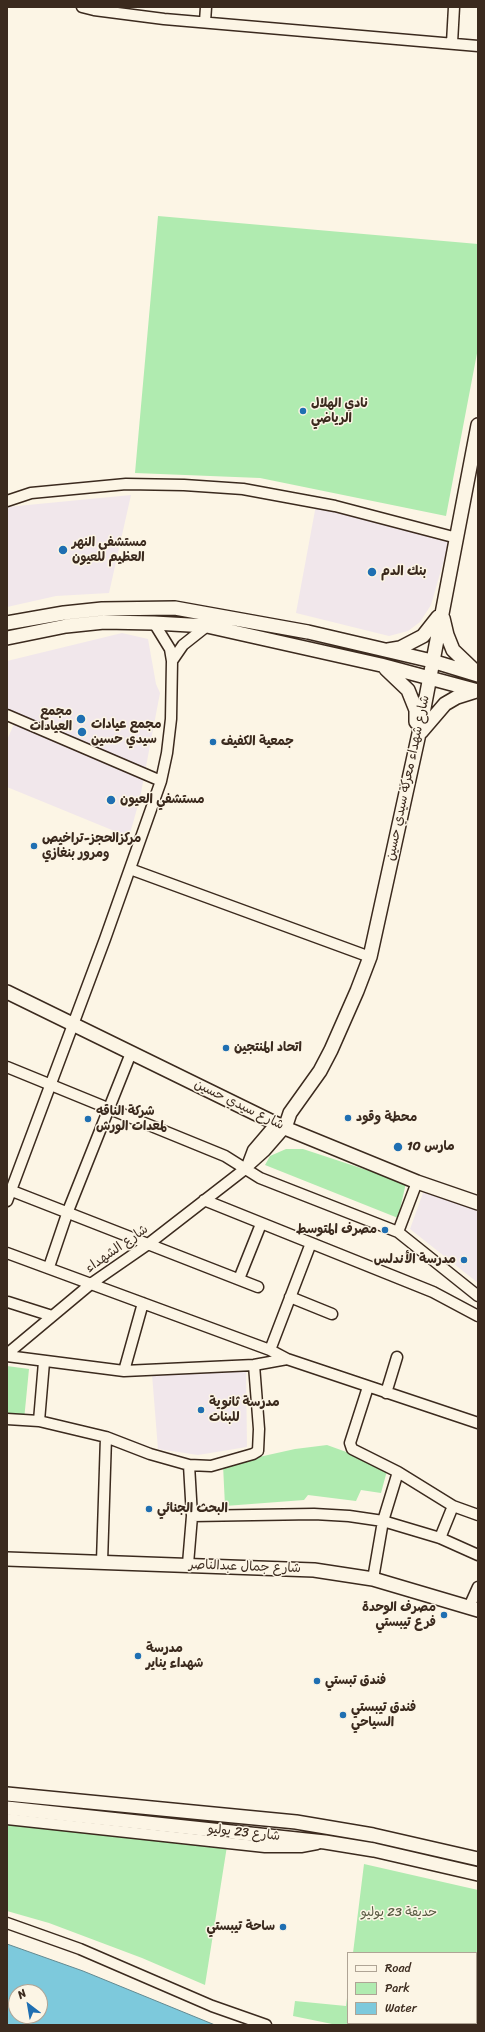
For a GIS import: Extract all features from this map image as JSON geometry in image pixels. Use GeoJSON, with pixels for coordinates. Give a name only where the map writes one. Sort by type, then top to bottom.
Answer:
{"type":"FeatureCollection","features":[{"type":"Feature","properties":{"kind":"main road","name":"شارع شهداء معركة سيدي حسين"},"geometry":{"type":"LineString","coordinates":[[281,1126],[320,1071],[357,990],[370,957],[407,789],[478,425]]}},
{"type":"Feature","properties":{"kind":"main road"},"geometry":{"type":"LineString","coordinates":[[7,622],[102,609],[175,608],[308,632],[432,661],[478,674]]}},
{"type":"Feature","properties":{"kind":"main road"},"geometry":{"type":"LineString","coordinates":[[385,651],[400,648],[423,636],[432,627],[442,610]]}},
{"type":"Feature","properties":{"kind":"main road"},"geometry":{"type":"LineString","coordinates":[[442,610],[446,635],[453,650],[478,674]]}},
{"type":"Feature","properties":{"kind":"main road"},"geometry":{"type":"LineString","coordinates":[[7,638],[41,630],[89,624],[154,623],[207,626],[381,665],[478,691]]}},
{"type":"Feature","properties":{"kind":"main road"},"geometry":{"type":"LineString","coordinates":[[381,665],[401,682],[413,700],[416,710],[417,738]]}},
{"type":"Feature","properties":{"kind":"main road"},"geometry":{"type":"LineString","coordinates":[[417,738],[429,721],[445,704],[457,697],[478,691]]}},
{"type":"Feature","properties":{"kind":"main road","name":"شارع سيدي حسين"},"geometry":{"type":"LineString","coordinates":[[7,992],[72,1023],[131,1054],[281,1126],[351,1157],[478,1203]]}},
{"type":"Feature","properties":{"kind":"main road","name":"شارع جمال عبدالناصر"},"geometry":{"type":"LineString","coordinates":[[7,1559],[150,1565],[188,1564],[307,1569],[373,1579],[474,1609]]}},
{"type":"Feature","properties":{"kind":"main road","name":"شارع 23 يوليو"},"geometry":{"type":"LineString","coordinates":[[7,1794],[296,1822],[373,1835],[478,1859]]}},
{"type":"Feature","properties":{"kind":"main road","name":"شارع 23 يوليو"},"geometry":{"type":"LineString","coordinates":[[7,1808],[37,1817],[325,1842],[370,1850],[478,1874]]}},
{"type":"Feature","properties":{"kind":"main road"},"geometry":{"type":"LineString","coordinates":[[370,1850],[373,1835]]}},
{"type":"Feature","properties":{"kind":"street"},"geometry":{"type":"LineString","coordinates":[[82,7],[205,22],[478,46]]}},
{"type":"Feature","properties":{"kind":"street"},"geometry":{"type":"LineString","coordinates":[[205,22],[206,7]]}},
{"type":"Feature","properties":{"kind":"street"},"geometry":{"type":"LineString","coordinates":[[452,43],[454,7]]}},
{"type":"Feature","properties":{"kind":"street"},"geometry":{"type":"LineString","coordinates":[[7,501],[31,493],[126,484],[184,485],[243,489],[336,506],[457,538]]}},
{"type":"Feature","properties":{"kind":"street"},"geometry":{"type":"LineString","coordinates":[[7,1201],[9,1190],[130,869],[160,781],[167,753],[171,719],[172,661],[168,646],[154,623]]}},
{"type":"Feature","properties":{"kind":"street"},"geometry":{"type":"LineString","coordinates":[[172,661],[183,644],[207,626]]}},
{"type":"Feature","properties":{"kind":"street"},"geometry":{"type":"LineString","coordinates":[[7,714],[160,781]]}},
{"type":"Feature","properties":{"kind":"street"},"geometry":{"type":"LineString","coordinates":[[130,869],[370,957]]}},
{"type":"Feature","properties":{"kind":"street"},"geometry":{"type":"LineString","coordinates":[[49,1267],[68,1211],[131,1054]]}},
{"type":"Feature","properties":{"kind":"street"},"geometry":{"type":"LineString","coordinates":[[7,1067],[225,1156],[260,1178],[398,1232],[478,1296]]}},
{"type":"Feature","properties":{"kind":"street","name":"شارع الشهداء"},"geometry":{"type":"LineString","coordinates":[[7,1355],[92,1283],[147,1245],[245,1169],[265,1151],[281,1126]]}},
{"type":"Feature","properties":{"kind":"street"},"geometry":{"type":"LineString","coordinates":[[398,1232],[417,1182]]}},
{"type":"Feature","properties":{"kind":"street"},"geometry":{"type":"LineString","coordinates":[[9,1190],[68,1211],[147,1245],[258,1287]]}},
{"type":"Feature","properties":{"kind":"street"},"geometry":{"type":"LineString","coordinates":[[204,1200],[433,1292],[478,1316]]}},
{"type":"Feature","properties":{"kind":"street"},"geometry":{"type":"LineString","coordinates":[[239,1279],[261,1224]]}},
{"type":"Feature","properties":{"kind":"street"},"geometry":{"type":"LineString","coordinates":[[270,1350],[311,1243]]}},
{"type":"Feature","properties":{"kind":"street"},"geometry":{"type":"LineString","coordinates":[[7,1253],[49,1267],[270,1350],[287,1359],[478,1423]]}},
{"type":"Feature","properties":{"kind":"street"},"geometry":{"type":"LineString","coordinates":[[290,1297],[332,1314]]}},
{"type":"Feature","properties":{"kind":"street"},"geometry":{"type":"LineString","coordinates":[[8,1302],[52,1316]]}},
{"type":"Feature","properties":{"kind":"street"},"geometry":{"type":"LineString","coordinates":[[124,1371],[143,1303]]}},
{"type":"Feature","properties":{"kind":"street"},"geometry":{"type":"LineString","coordinates":[[7,1355],[44,1362],[124,1371],[254,1365],[287,1359]]}},
{"type":"Feature","properties":{"kind":"street"},"geometry":{"type":"LineString","coordinates":[[386,1393],[397,1357]]}},
{"type":"Feature","properties":{"kind":"street"},"geometry":{"type":"LineString","coordinates":[[39,1421],[44,1362]]}},
{"type":"Feature","properties":{"kind":"street"},"geometry":{"type":"LineString","coordinates":[[7,1419],[39,1421],[106,1437],[150,1454],[189,1465],[212,1466],[253,1454],[258,1451],[259,1429],[254,1365]]}},
{"type":"Feature","properties":{"kind":"street"},"geometry":{"type":"LineString","coordinates":[[368,1387],[350,1446],[355,1451],[398,1472],[453,1506],[478,1515]]}},
{"type":"Feature","properties":{"kind":"street"},"geometry":{"type":"LineString","coordinates":[[102,1562],[106,1437]]}},
{"type":"Feature","properties":{"kind":"street"},"geometry":{"type":"LineString","coordinates":[[188,1564],[192,1516],[189,1465]]}},
{"type":"Feature","properties":{"kind":"street"},"geometry":{"type":"LineString","coordinates":[[373,1579],[383,1521],[398,1472]]}},
{"type":"Feature","properties":{"kind":"street"},"geometry":{"type":"LineString","coordinates":[[440,1538],[453,1506]]}},
{"type":"Feature","properties":{"kind":"street"},"geometry":{"type":"LineString","coordinates":[[192,1516],[314,1514],[349,1516],[383,1521],[440,1538],[478,1555]]}},
{"type":"Feature","properties":{"kind":"street"},"geometry":{"type":"LineString","coordinates":[[474,1609],[478,1588]]}},
{"type":"Feature","properties":{"kind":"street"},"geometry":{"type":"LineString","coordinates":[[7,1819],[37,1817]]}},
{"type":"Feature","properties":{"kind":"street"},"geometry":{"type":"LineString","coordinates":[[7,1922],[80,1949],[212,2006],[266,2025]]}},
{"type":"Feature","properties":{"kind":"shaded area","name":"مستشفى النهر العظيم للعيون"},"geometry":{"type":"Polygon","coordinates":[[[131,495],[109,593],[56,596],[7,607],[7,507],[131,495]]]}},
{"type":"Feature","properties":{"kind":"shaded area","name":"بنك الدم"},"geometry":{"type":"Polygon","coordinates":[[[316,505],[450,539],[431,605],[420,622],[408,631],[389,636],[296,613],[316,505]]]}},
{"type":"Feature","properties":{"kind":"shaded area","name":"مجمع عيادات سيدي حسين"},"geometry":{"type":"Polygon","coordinates":[[[122,633],[148,639],[156,684],[160,693],[140,798],[129,837],[7,787],[7,740],[14,724],[7,721],[7,661],[122,633]]]}},
{"type":"Feature","properties":{"kind":"shaded area","name":"مدرسة الأندلس"},"geometry":{"type":"Polygon","coordinates":[[[424,1190],[478,1208],[478,1283],[410,1229],[424,1190]]]}},
{"type":"Feature","properties":{"kind":"shaded area","name":"مدرسة ثانوية للبنات"},"geometry":{"type":"Polygon","coordinates":[[[246,1368],[247,1447],[198,1455],[158,1449],[152,1374],[246,1368]]]}},
{"type":"Feature","properties":{"kind":"green space","name":"نادي الهلال الرياضي"},"geometry":{"type":"Polygon","coordinates":[[[158,216],[478,244],[478,348],[446,516],[260,478],[135,473],[158,216]]]}},
{"type":"Feature","properties":{"kind":"green space"},"geometry":{"type":"Polygon","coordinates":[[[286,1149],[303,1149],[406,1183],[398,1218],[265,1165],[270,1156],[286,1149]]]}},
{"type":"Feature","properties":{"kind":"green space"},"geometry":{"type":"Polygon","coordinates":[[[7,1366],[29,1369],[24,1420],[7,1418],[7,1366]]]}},
{"type":"Feature","properties":{"kind":"green space"},"geometry":{"type":"Polygon","coordinates":[[[327,1445],[388,1467],[381,1493],[361,1490],[356,1501],[308,1495],[304,1500],[225,1506],[223,1465],[295,1449],[327,1445]]]}},
{"type":"Feature","properties":{"kind":"green space"},"geometry":{"type":"Polygon","coordinates":[[[7,1824],[227,1846],[205,1985],[142,1958],[49,1923],[7,1911],[7,1824]]]}},
{"type":"Feature","properties":{"kind":"green space","name":"حديقة 23 يوليو"},"geometry":{"type":"Polygon","coordinates":[[[364,1864],[478,1890],[478,2025],[337,2025],[293,2016],[295,2001],[346,2006],[347,1998],[347,2024],[477,2024],[477,1952],[353,1952],[364,1864]]]}},
{"type":"Feature","properties":{"kind":"water"},"geometry":{"type":"Polygon","coordinates":[[[7,1944],[83,1971],[215,2025],[7,2025],[7,1944]]]}},
{"type":"Feature","properties":{"kind":"place","name":"نادي الهلال الرياضي"},"geometry":{"type":"Point","coordinates":[303,411]}},
{"type":"Feature","properties":{"kind":"place","name":"مستشفى النهر العظيم للعيون"},"geometry":{"type":"Point","coordinates":[63,550]}},
{"type":"Feature","properties":{"kind":"place","name":"بنك الدم"},"geometry":{"type":"Point","coordinates":[372,572]}},
{"type":"Feature","properties":{"kind":"place","name":"مجمع العيادات"},"geometry":{"type":"Point","coordinates":[81,719]}},
{"type":"Feature","properties":{"kind":"place","name":"مجمع عيادات سيدي حسين"},"geometry":{"type":"Point","coordinates":[82,732]}},
{"type":"Feature","properties":{"kind":"place","name":"جمعية الكفيف"},"geometry":{"type":"Point","coordinates":[213,742]}},
{"type":"Feature","properties":{"kind":"place","name":"مستشفي العيون"},"geometry":{"type":"Point","coordinates":[111,800]}},
{"type":"Feature","properties":{"kind":"place","name":"مركزالحجز-تراخيص ومرور بنغازي"},"geometry":{"type":"Point","coordinates":[34,846]}},
{"type":"Feature","properties":{"kind":"place","name":"اتحاد المنتجين"},"geometry":{"type":"Point","coordinates":[226,1048]}},
{"type":"Feature","properties":{"kind":"place","name":"محطة وقود"},"geometry":{"type":"Point","coordinates":[348,1118]}},
{"type":"Feature","properties":{"kind":"place","name":"شركة الناقه لمعدات الورش"},"geometry":{"type":"Point","coordinates":[88,1119]}},
{"type":"Feature","properties":{"kind":"place","name":"10 مارس"},"geometry":{"type":"Point","coordinates":[398,1147]}},
{"type":"Feature","properties":{"kind":"place","name":"مصرف المتوسط"},"geometry":{"type":"Point","coordinates":[385,1230]}},
{"type":"Feature","properties":{"kind":"place","name":"مدرسة الأندلس"},"geometry":{"type":"Point","coordinates":[464,1260]}},
{"type":"Feature","properties":{"kind":"place","name":"مدرسة ثانوية للبنات"},"geometry":{"type":"Point","coordinates":[201,1410]}},
{"type":"Feature","properties":{"kind":"place","name":"البحث الجنائي"},"geometry":{"type":"Point","coordinates":[149,1509]}},
{"type":"Feature","properties":{"kind":"place","name":"مصرف الوحدة فرع تيبستي"},"geometry":{"type":"Point","coordinates":[444,1615]}},
{"type":"Feature","properties":{"kind":"place","name":"مدرسة شهداء يناير"},"geometry":{"type":"Point","coordinates":[138,1656]}},
{"type":"Feature","properties":{"kind":"place","name":"فندق تبستي"},"geometry":{"type":"Point","coordinates":[317,1681]}},
{"type":"Feature","properties":{"kind":"place","name":"فندق تيبستي السياحي"},"geometry":{"type":"Point","coordinates":[343,1715]}},
{"type":"Feature","properties":{"kind":"place","name":"ساحة تيبستي"},"geometry":{"type":"Point","coordinates":[283,1927]}}]}
